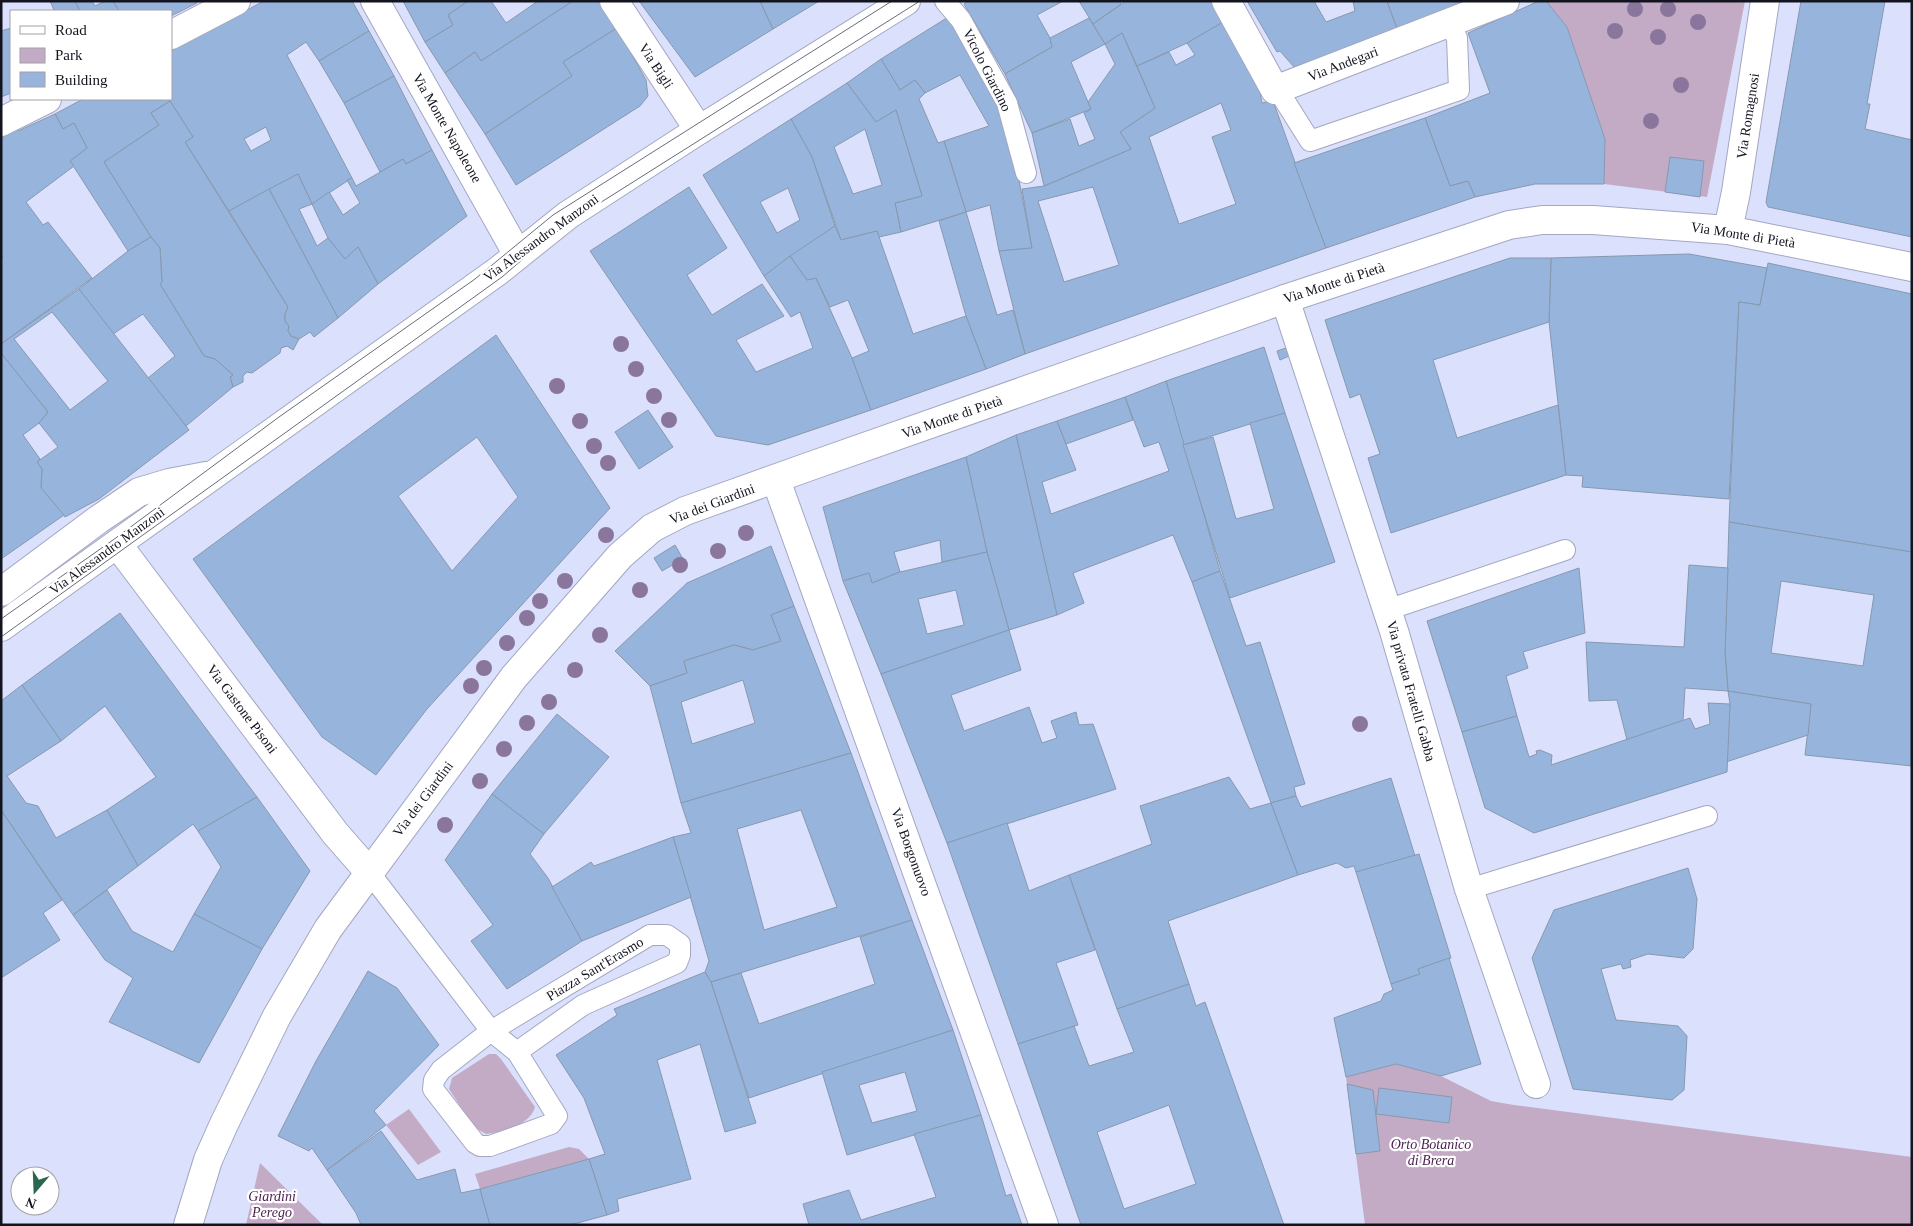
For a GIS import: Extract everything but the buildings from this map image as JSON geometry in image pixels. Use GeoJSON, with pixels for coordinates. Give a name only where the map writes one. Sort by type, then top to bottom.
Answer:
{"type":"FeatureCollection","features":[{"type":"Feature","properties":{"kind":"street"},"geometry":{"type":"LineString","coordinates":[[172,34],[236,1]]}},
{"type":"Feature","properties":{"kind":"street","name":"Via Monte Napoleone"},"geometry":{"type":"LineString","coordinates":[[375,1],[518,255]]}},
{"type":"Feature","properties":{"kind":"street","name":"Via Bigli"},"geometry":{"type":"LineString","coordinates":[[614,1],[699,130]]}},
{"type":"Feature","properties":{"kind":"street","name":"Via Alessandro Manzoni"},"geometry":{"type":"LineString","coordinates":[[1,627],[118,545],[518,255],[568,215],[699,130],[906,1]]}},
{"type":"Feature","properties":{"kind":"street"},"geometry":{"type":"LineString","coordinates":[[1226,1],[1275,90]]}},
{"type":"Feature","properties":{"kind":"street","name":"Via Andegari"},"geometry":{"type":"LineString","coordinates":[[1275,90],[1505,1]]}},
{"type":"Feature","properties":{"kind":"street","name":"Via Romagnosi"},"geometry":{"type":"LineString","coordinates":[[1728,230],[1736,192],[1765,1]]}},
{"type":"Feature","properties":{"kind":"street"},"geometry":{"type":"LineString","coordinates":[[1,122],[45,100]]}},
{"type":"Feature","properties":{"kind":"street","name":"Via Monte di Pietà"},"geometry":{"type":"LineString","coordinates":[[776,480],[1285,299],[1489,230],[1526,222],[1611,220],[1728,230],[1912,267]]}},
{"type":"Feature","properties":{"kind":"street","name":"Via privata Fratelli Gabba"},"geometry":{"type":"LineString","coordinates":[[1285,299],[1387,610],[1469,889],[1536,1084]]}},
{"type":"Feature","properties":{"kind":"street","name":"Via Alessandro Manzoni"},"geometry":{"type":"LineString","coordinates":[[1,592],[99,519],[139,492],[169,483],[212,475]]}},
{"type":"Feature","properties":{"kind":"street","name":"Via dei Giardini"},"geometry":{"type":"LineString","coordinates":[[188,1225],[208,1160],[277,1016],[328,929],[514,677],[620,556],[652,528],[685,511],[776,480]]}},
{"type":"Feature","properties":{"kind":"street","name":"Via Borgonuovo"},"geometry":{"type":"LineString","coordinates":[[776,480],[1044,1225]]}},
{"type":"Feature","properties":{"kind":"street","name":"Via Gastone Pisoni"},"geometry":{"type":"LineString","coordinates":[[118,545],[336,833],[369,872]]}},
{"type":"Feature","properties":{"kind":"lane","name":"Vicolo Giardino"},"geometry":{"type":"LineString","coordinates":[[945,1],[961,20],[1007,103],[1026,173]]}},
{"type":"Feature","properties":{"kind":"lane"},"geometry":{"type":"LineString","coordinates":[[1275,90],[1283,98],[1310,141],[1459,90],[1457,38],[1449,23]]}},
{"type":"Feature","properties":{"kind":"lane"},"geometry":{"type":"LineString","coordinates":[[1387,610],[1565,550]]}},
{"type":"Feature","properties":{"kind":"lane"},"geometry":{"type":"LineString","coordinates":[[1469,889],[1707,816]]}},
{"type":"Feature","properties":{"kind":"lane","name":"Piazza Sant'Erasmo"},"geometry":{"type":"LineString","coordinates":[[369,872],[491,1031],[517,1052],[557,1116],[552,1124],[490,1146],[480,1146],[474,1143],[433,1090],[434,1080],[441,1070],[491,1031],[650,935],[666,935],[680,944],[680,954],[676,963],[583,1005],[517,1052]]}},
{"type":"Feature","properties":{"kind":"green space"},"geometry":{"type":"Polygon","coordinates":[[[1546,1],[1745,1],[1707,197],[1604,184],[1605,139],[1567,27],[1546,1]]]}},
{"type":"Feature","properties":{"kind":"green space"},"geometry":{"type":"Polygon","coordinates":[[[489,1054],[496,1054],[501,1059],[535,1107],[528,1118],[522,1123],[507,1130],[486,1134],[474,1127],[449,1089],[452,1078],[489,1054]]]}},
{"type":"Feature","properties":{"kind":"green space","name":"Orto Botanico di Brera"},"geometry":{"type":"Polygon","coordinates":[[[1396,1064],[1441,1076],[1491,1101],[1912,1157],[1912,1225],[1365,1225],[1346,1077],[1396,1064]]]}},
{"type":"Feature","properties":{"kind":"green space"},"geometry":{"type":"Polygon","coordinates":[[[409,1109],[441,1152],[418,1165],[386,1125],[409,1109]]]}},
{"type":"Feature","properties":{"kind":"green space"},"geometry":{"type":"Polygon","coordinates":[[[569,1147],[579,1149],[589,1159],[480,1189],[475,1174],[569,1147]]]}},
{"type":"Feature","properties":{"kind":"green space","name":"Giardini Perego"},"geometry":{"type":"Polygon","coordinates":[[[260,1163],[323,1225],[246,1225],[260,1163]]]}},
{"type":"Feature","properties":{"kind":"tram line"},"geometry":{"type":"LineString","coordinates":[[1,619],[113,540],[279,417],[475,279],[553,215],[892,1]]}},
{"type":"Feature","properties":{"kind":"tram line"},"geometry":{"type":"LineString","coordinates":[[1,637],[502,277],[544,241],[576,218],[920,1]]}}]}
